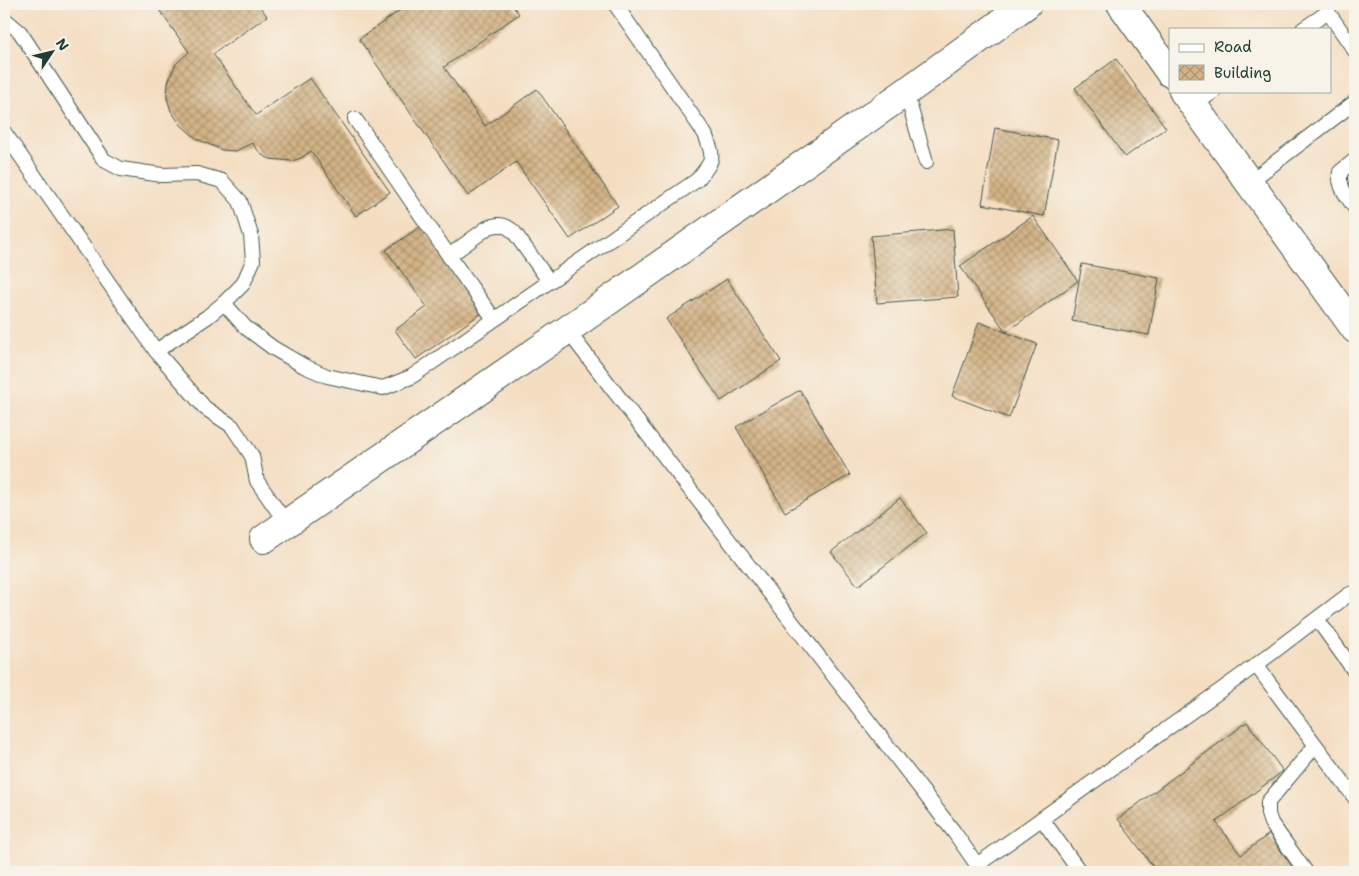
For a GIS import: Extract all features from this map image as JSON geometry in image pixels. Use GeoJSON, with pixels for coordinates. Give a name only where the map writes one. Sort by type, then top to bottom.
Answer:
{"type":"FeatureCollection","features":[{"type":"Feature","properties":{"kind":"street"},"geometry":{"type":"LineString","coordinates":[[264,539],[567,330],[906,92],[1026,4]]}},
{"type":"Feature","properties":{"kind":"street"},"geometry":{"type":"LineString","coordinates":[[1121,4],[1169,72]]}},
{"type":"Feature","properties":{"kind":"street"},"geometry":{"type":"LineString","coordinates":[[1197,96],[1248,183],[1355,329]]}},
{"type":"Feature","properties":{"kind":"lane"},"geometry":{"type":"LineString","coordinates":[[224,304],[245,327],[273,348],[304,366],[328,376],[383,388],[410,377],[697,180],[710,165],[712,152],[705,134],[615,4]]}},
{"type":"Feature","properties":{"kind":"lane"},"geometry":{"type":"LineString","coordinates":[[1304,28],[1325,8],[1355,51]]}},
{"type":"Feature","properties":{"kind":"lane"},"geometry":{"type":"LineString","coordinates":[[4,21],[7,21],[20,32],[104,160],[121,170],[162,175],[198,174],[222,181],[240,201],[251,235],[253,261],[243,284],[224,304],[156,351]]}},
{"type":"Feature","properties":{"kind":"lane"},"geometry":{"type":"LineString","coordinates":[[906,92],[926,162]]}},
{"type":"Feature","properties":{"kind":"lane"},"geometry":{"type":"LineString","coordinates":[[1248,183],[1355,102]]}},
{"type":"Feature","properties":{"kind":"lane"},"geometry":{"type":"LineString","coordinates":[[355,119],[448,256],[494,319]]}},
{"type":"Feature","properties":{"kind":"lane"},"geometry":{"type":"LineString","coordinates":[[4,132],[156,351],[205,408],[232,426],[252,456],[257,481],[286,523]]}},
{"type":"Feature","properties":{"kind":"lane"},"geometry":{"type":"LineString","coordinates":[[1355,160],[1340,172],[1339,181],[1341,188],[1355,208]]}},
{"type":"Feature","properties":{"kind":"lane"},"geometry":{"type":"LineString","coordinates":[[448,256],[493,224],[501,224],[514,232],[550,281]]}},
{"type":"Feature","properties":{"kind":"lane"},"geometry":{"type":"LineString","coordinates":[[567,330],[954,832],[979,869],[1042,819],[1256,665],[1348,595],[1355,592]]}},
{"type":"Feature","properties":{"kind":"lane"},"geometry":{"type":"LineString","coordinates":[[1317,619],[1355,672]]}},
{"type":"Feature","properties":{"kind":"lane"},"geometry":{"type":"LineString","coordinates":[[1256,665],[1355,798]]}},
{"type":"Feature","properties":{"kind":"lane"},"geometry":{"type":"LineString","coordinates":[[1306,872],[1271,823],[1268,814],[1268,802],[1315,746]]}},
{"type":"Feature","properties":{"kind":"lane"},"geometry":{"type":"LineString","coordinates":[[1042,819],[1080,872]]}},
{"type":"Feature","properties":{"kind":"building"},"geometry":{"type":"Polygon","coordinates":[[[155,4],[258,4],[267,16],[213,54],[256,115],[310,78],[390,192],[356,216],[311,151],[301,158],[292,161],[270,159],[262,155],[252,143],[236,151],[222,150],[197,139],[181,125],[171,111],[167,98],[168,83],[172,72],[176,64],[189,52],[155,4]]]}},
{"type":"Feature","properties":{"kind":"building"},"geometry":{"type":"Polygon","coordinates":[[[409,4],[511,4],[519,14],[444,67],[485,126],[537,89],[618,206],[570,239],[516,162],[468,196],[359,39],[409,4]]]}},
{"type":"Feature","properties":{"kind":"building"},"geometry":{"type":"Polygon","coordinates":[[[1116,59],[1166,128],[1125,157],[1075,88],[1116,59]]]}},
{"type":"Feature","properties":{"kind":"building"},"geometry":{"type":"Polygon","coordinates":[[[995,128],[1058,140],[1044,216],[982,204],[995,128]]]}},
{"type":"Feature","properties":{"kind":"building"},"geometry":{"type":"Polygon","coordinates":[[[1033,216],[1078,281],[1006,332],[960,266],[1033,216]]]}},
{"type":"Feature","properties":{"kind":"building"},"geometry":{"type":"Polygon","coordinates":[[[421,226],[483,312],[416,359],[395,330],[427,307],[386,250],[421,226]]]}},
{"type":"Feature","properties":{"kind":"building"},"geometry":{"type":"Polygon","coordinates":[[[953,229],[958,297],[877,303],[871,236],[953,229]]]}},
{"type":"Feature","properties":{"kind":"building"},"geometry":{"type":"Polygon","coordinates":[[[1082,264],[1159,278],[1149,335],[1072,321],[1082,264]]]}},
{"type":"Feature","properties":{"kind":"building"},"geometry":{"type":"Polygon","coordinates":[[[727,279],[781,361],[721,401],[666,319],[727,279]]]}},
{"type":"Feature","properties":{"kind":"building"},"geometry":{"type":"Polygon","coordinates":[[[979,322],[1037,344],[1009,418],[952,396],[979,322]]]}},
{"type":"Feature","properties":{"kind":"building"},"geometry":{"type":"Polygon","coordinates":[[[800,390],[850,475],[785,512],[736,427],[800,390]]]}},
{"type":"Feature","properties":{"kind":"building"},"geometry":{"type":"Polygon","coordinates":[[[900,498],[927,533],[858,586],[831,552],[900,498]]]}},
{"type":"Feature","properties":{"kind":"building"},"geometry":{"type":"Polygon","coordinates":[[[1247,722],[1283,771],[1216,822],[1241,855],[1269,834],[1294,869],[1289,872],[1157,872],[1118,819],[1247,722]]]}}]}
